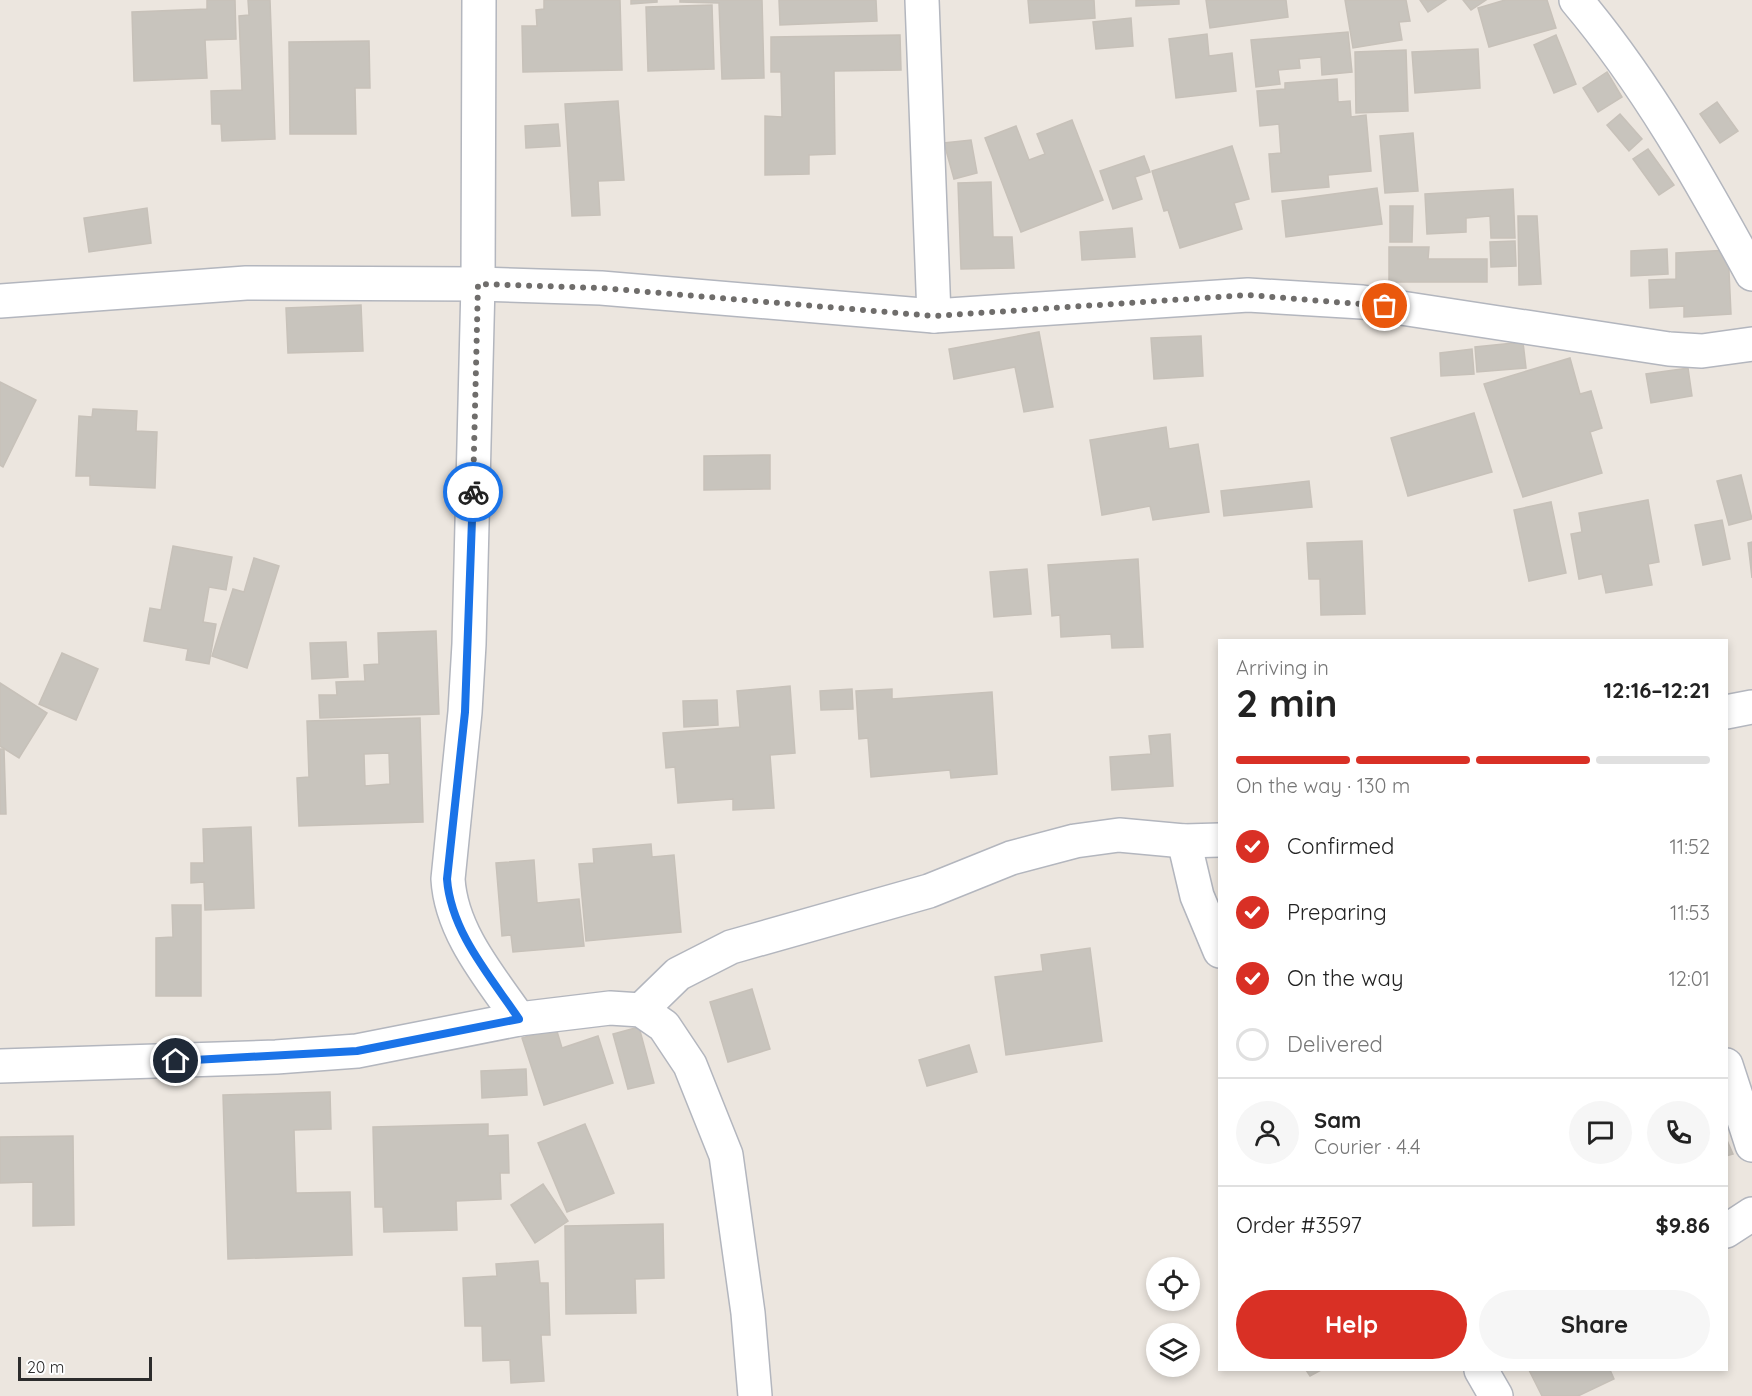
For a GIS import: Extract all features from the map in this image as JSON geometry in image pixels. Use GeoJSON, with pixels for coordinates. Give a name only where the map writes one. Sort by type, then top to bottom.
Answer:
{"type":"FeatureCollection","features":[{"type":"Feature","properties":{"kind":"street"},"geometry":{"type":"LineString","coordinates":[[479,0],[478,284],[466,701],[447,879],[449,902],[462,931],[519,1019]]}},
{"type":"Feature","properties":{"kind":"street"},"geometry":{"type":"LineString","coordinates":[[922,0],[934,316]]}},
{"type":"Feature","properties":{"kind":"street"},"geometry":{"type":"LineString","coordinates":[[1576,0],[1608,39],[1699,177],[1752,273]]}},
{"type":"Feature","properties":{"kind":"street"},"geometry":{"type":"LineString","coordinates":[[0,300],[246,283],[478,284],[601,288],[934,316],[1248,295],[1362,302],[1669,349],[1702,351],[1752,344]]}},
{"type":"Feature","properties":{"kind":"street"},"geometry":{"type":"LineString","coordinates":[[1728,712],[1752,706]]}},
{"type":"Feature","properties":{"kind":"street"},"geometry":{"type":"LineString","coordinates":[[641,1010],[678,974],[731,947],[929,891],[1011,858],[1075,842],[1119,836],[1184,841],[1218,840]]}},
{"type":"Feature","properties":{"kind":"street"},"geometry":{"type":"LineString","coordinates":[[1184,841],[1197,896],[1218,946]]}},
{"type":"Feature","properties":{"kind":"street"},"geometry":{"type":"LineString","coordinates":[[0,1066],[276,1057],[357,1051],[519,1019],[610,1008],[641,1010],[664,1026],[690,1065],[726,1155],[748,1313],[755,1396]]}},
{"type":"Feature","properties":{"kind":"street"},"geometry":{"type":"LineString","coordinates":[[1728,1071],[1752,1146]]}},
{"type":"Feature","properties":{"kind":"street"},"geometry":{"type":"LineString","coordinates":[[1728,1230],[1752,1214]]}},
{"type":"Feature","properties":{"kind":"street"},"geometry":{"type":"LineString","coordinates":[[1482,1371],[1496,1396]]}},
{"type":"Feature","properties":{"kind":"building"},"geometry":{"type":"Polygon","coordinates":[[[207,0],[235,0],[236,39],[205,40],[207,78],[134,81],[132,12],[207,9],[207,0]]]}},
{"type":"Feature","properties":{"kind":"building"},"geometry":{"type":"Polygon","coordinates":[[[248,0],[270,0],[275,139],[222,141],[221,124],[212,124],[211,91],[242,90],[239,16],[249,15],[248,0]]]}},
{"type":"Feature","properties":{"kind":"building"},"geometry":{"type":"Polygon","coordinates":[[[544,0],[620,0],[622,70],[523,72],[522,26],[537,26],[536,10],[544,9],[544,0]]]}},
{"type":"Feature","properties":{"kind":"building"},"geometry":{"type":"Polygon","coordinates":[[[631,0],[657,0],[657,2],[631,4],[631,0]]]}},
{"type":"Feature","properties":{"kind":"building"},"geometry":{"type":"Polygon","coordinates":[[[680,0],[762,0],[764,78],[722,79],[719,3],[680,2],[680,0]]]}},
{"type":"Feature","properties":{"kind":"building"},"geometry":{"type":"Polygon","coordinates":[[[779,0],[876,0],[877,21],[780,25],[779,0]]]}},
{"type":"Feature","properties":{"kind":"building"},"geometry":{"type":"Polygon","coordinates":[[[1028,0],[1094,0],[1095,18],[1030,23],[1028,0]]]}},
{"type":"Feature","properties":{"kind":"building"},"geometry":{"type":"Polygon","coordinates":[[[1136,0],[1179,0],[1179,4],[1136,6],[1136,0]]]}},
{"type":"Feature","properties":{"kind":"building"},"geometry":{"type":"Polygon","coordinates":[[[1206,0],[1286,0],[1288,17],[1210,28],[1206,0]]]}},
{"type":"Feature","properties":{"kind":"building"},"geometry":{"type":"Polygon","coordinates":[[[1345,0],[1406,0],[1410,21],[1399,22],[1402,40],[1353,48],[1345,0]]]}},
{"type":"Feature","properties":{"kind":"building"},"geometry":{"type":"Polygon","coordinates":[[[1420,0],[1446,0],[1428,12],[1420,0]]]}},
{"type":"Feature","properties":{"kind":"building"},"geometry":{"type":"Polygon","coordinates":[[[1463,0],[1486,0],[1471,10],[1463,0]]]}},
{"type":"Feature","properties":{"kind":"building"},"geometry":{"type":"Polygon","coordinates":[[[1505,0],[1547,0],[1556,28],[1489,47],[1478,8],[1505,0]]]}},
{"type":"Feature","properties":{"kind":"building"},"geometry":{"type":"Polygon","coordinates":[[[712,5],[714,69],[648,71],[646,7],[712,5]]]}},
{"type":"Feature","properties":{"kind":"building"},"geometry":{"type":"Polygon","coordinates":[[[1131,18],[1133,46],[1096,49],[1093,22],[1131,18]]]}},
{"type":"Feature","properties":{"kind":"building"},"geometry":{"type":"Polygon","coordinates":[[[1348,32],[1352,72],[1322,75],[1321,57],[1299,59],[1300,68],[1278,70],[1280,84],[1256,87],[1251,40],[1348,32]]]}},
{"type":"Feature","properties":{"kind":"building"},"geometry":{"type":"Polygon","coordinates":[[[1207,34],[1209,56],[1232,53],[1236,91],[1176,98],[1169,39],[1207,34]]]}},
{"type":"Feature","properties":{"kind":"building"},"geometry":{"type":"Polygon","coordinates":[[[900,35],[901,70],[834,71],[835,154],[809,155],[809,174],[765,175],[765,116],[782,117],[781,72],[771,72],[771,37],[900,35]]]}},
{"type":"Feature","properties":{"kind":"building"},"geometry":{"type":"Polygon","coordinates":[[[1556,35],[1576,84],[1554,93],[1534,45],[1556,35]]]}},
{"type":"Feature","properties":{"kind":"building"},"geometry":{"type":"Polygon","coordinates":[[[369,41],[370,88],[355,88],[356,134],[290,134],[289,42],[369,41]]]}},
{"type":"Feature","properties":{"kind":"building"},"geometry":{"type":"Polygon","coordinates":[[[1478,49],[1480,88],[1415,93],[1412,52],[1478,49]]]}},
{"type":"Feature","properties":{"kind":"building"},"geometry":{"type":"Polygon","coordinates":[[[1406,50],[1408,111],[1356,113],[1355,52],[1406,50]]]}},
{"type":"Feature","properties":{"kind":"building"},"geometry":{"type":"Polygon","coordinates":[[[1607,72],[1622,97],[1598,112],[1583,88],[1607,72]]]}},
{"type":"Feature","properties":{"kind":"building"},"geometry":{"type":"Polygon","coordinates":[[[1337,79],[1338,102],[1350,101],[1351,117],[1366,115],[1371,171],[1328,175],[1329,187],[1272,192],[1269,154],[1281,153],[1279,124],[1260,126],[1257,91],[1285,89],[1285,83],[1337,79]]]}},
{"type":"Feature","properties":{"kind":"building"},"geometry":{"type":"Polygon","coordinates":[[[618,101],[624,180],[598,181],[600,215],[572,216],[565,104],[618,101]]]}},
{"type":"Feature","properties":{"kind":"building"},"geometry":{"type":"Polygon","coordinates":[[[1717,102],[1738,131],[1720,143],[1700,114],[1717,102]]]}},
{"type":"Feature","properties":{"kind":"building"},"geometry":{"type":"Polygon","coordinates":[[[1620,114],[1642,139],[1629,151],[1607,125],[1620,114]]]}},
{"type":"Feature","properties":{"kind":"building"},"geometry":{"type":"Polygon","coordinates":[[[1072,120],[1103,200],[1021,232],[985,138],[1016,126],[1029,160],[1045,154],[1037,134],[1072,120]]]}},
{"type":"Feature","properties":{"kind":"building"},"geometry":{"type":"Polygon","coordinates":[[[558,124],[560,146],[526,148],[525,126],[558,124]]]}},
{"type":"Feature","properties":{"kind":"building"},"geometry":{"type":"Polygon","coordinates":[[[1413,133],[1418,191],[1385,193],[1380,136],[1413,133]]]}},
{"type":"Feature","properties":{"kind":"building"},"geometry":{"type":"Polygon","coordinates":[[[971,140],[977,173],[954,179],[944,143],[971,140]]]}},
{"type":"Feature","properties":{"kind":"building"},"geometry":{"type":"Polygon","coordinates":[[[1232,146],[1249,199],[1234,203],[1242,229],[1180,248],[1168,210],[1164,211],[1152,171],[1232,146]]]}},
{"type":"Feature","properties":{"kind":"building"},"geometry":{"type":"Polygon","coordinates":[[[1648,149],[1674,185],[1659,195],[1633,159],[1648,149]]]}},
{"type":"Feature","properties":{"kind":"building"},"geometry":{"type":"Polygon","coordinates":[[[1144,156],[1150,172],[1135,177],[1142,199],[1113,209],[1100,171],[1144,156]]]}},
{"type":"Feature","properties":{"kind":"building"},"geometry":{"type":"Polygon","coordinates":[[[991,182],[993,237],[1012,237],[1014,268],[961,269],[958,183],[991,182]]]}},
{"type":"Feature","properties":{"kind":"building"},"geometry":{"type":"Polygon","coordinates":[[[1377,188],[1382,224],[1286,237],[1282,201],[1377,188]]]}},
{"type":"Feature","properties":{"kind":"building"},"geometry":{"type":"Polygon","coordinates":[[[1513,189],[1515,238],[1491,238],[1490,216],[1466,218],[1466,232],[1427,234],[1425,194],[1513,189]]]}},
{"type":"Feature","properties":{"kind":"building"},"geometry":{"type":"Polygon","coordinates":[[[1390,206],[1413,206],[1412,242],[1390,242],[1390,206]]]}},
{"type":"Feature","properties":{"kind":"building"},"geometry":{"type":"Polygon","coordinates":[[[147,208],[151,243],[89,252],[84,218],[147,208]]]}},
{"type":"Feature","properties":{"kind":"building"},"geometry":{"type":"Polygon","coordinates":[[[1518,216],[1537,216],[1541,284],[1519,285],[1518,216]]]}},
{"type":"Feature","properties":{"kind":"building"},"geometry":{"type":"Polygon","coordinates":[[[1132,228],[1135,257],[1082,260],[1080,232],[1132,228]]]}},
{"type":"Feature","properties":{"kind":"building"},"geometry":{"type":"Polygon","coordinates":[[[1515,241],[1516,266],[1491,267],[1490,242],[1515,241]]]}},
{"type":"Feature","properties":{"kind":"building"},"geometry":{"type":"Polygon","coordinates":[[[1389,247],[1429,247],[1428,259],[1487,259],[1487,282],[1389,282],[1389,247]]]}},
{"type":"Feature","properties":{"kind":"building"},"geometry":{"type":"Polygon","coordinates":[[[1667,249],[1668,274],[1631,276],[1631,251],[1667,249]]]}},
{"type":"Feature","properties":{"kind":"building"},"geometry":{"type":"Polygon","coordinates":[[[1728,250],[1731,314],[1684,317],[1684,306],[1650,308],[1649,280],[1676,279],[1676,253],[1728,250]]]}},
{"type":"Feature","properties":{"kind":"building"},"geometry":{"type":"Polygon","coordinates":[[[361,305],[363,351],[288,353],[286,308],[361,305]]]}},
{"type":"Feature","properties":{"kind":"building"},"geometry":{"type":"Polygon","coordinates":[[[1039,332],[1053,407],[1024,412],[1015,367],[954,379],[949,349],[1039,332]]]}},
{"type":"Feature","properties":{"kind":"building"},"geometry":{"type":"Polygon","coordinates":[[[1201,336],[1203,376],[1154,379],[1151,338],[1201,336]]]}},
{"type":"Feature","properties":{"kind":"building"},"geometry":{"type":"Polygon","coordinates":[[[1523,342],[1526,368],[1477,372],[1475,347],[1523,342]]]}},
{"type":"Feature","properties":{"kind":"building"},"geometry":{"type":"Polygon","coordinates":[[[1472,349],[1474,374],[1441,376],[1440,353],[1472,349]]]}},
{"type":"Feature","properties":{"kind":"building"},"geometry":{"type":"Polygon","coordinates":[[[1570,358],[1580,394],[1591,391],[1602,428],[1590,432],[1602,473],[1523,497],[1484,384],[1570,358]]]}},
{"type":"Feature","properties":{"kind":"building"},"geometry":{"type":"Polygon","coordinates":[[[1688,368],[1692,396],[1651,403],[1646,374],[1688,368]]]}},
{"type":"Feature","properties":{"kind":"building"},"geometry":{"type":"Polygon","coordinates":[[[0,382],[36,400],[3,467],[0,465],[0,382]]]}},
{"type":"Feature","properties":{"kind":"building"},"geometry":{"type":"Polygon","coordinates":[[[93,409],[137,411],[136,431],[157,432],[155,488],[90,485],[90,476],[76,476],[79,416],[92,417],[93,409]]]}},
{"type":"Feature","properties":{"kind":"building"},"geometry":{"type":"Polygon","coordinates":[[[1474,413],[1492,472],[1408,496],[1391,438],[1474,413]]]}},
{"type":"Feature","properties":{"kind":"building"},"geometry":{"type":"Polygon","coordinates":[[[1166,427],[1169,449],[1198,444],[1209,512],[1153,520],[1150,506],[1102,515],[1090,440],[1166,427]]]}},
{"type":"Feature","properties":{"kind":"building"},"geometry":{"type":"Polygon","coordinates":[[[770,455],[770,489],[704,490],[704,456],[770,455]]]}},
{"type":"Feature","properties":{"kind":"building"},"geometry":{"type":"Polygon","coordinates":[[[1741,475],[1752,519],[1729,525],[1717,481],[1741,475]]]}},
{"type":"Feature","properties":{"kind":"building"},"geometry":{"type":"Polygon","coordinates":[[[1309,481],[1312,507],[1224,516],[1221,491],[1309,481]]]}},
{"type":"Feature","properties":{"kind":"building"},"geometry":{"type":"Polygon","coordinates":[[[1648,500],[1659,562],[1648,564],[1652,585],[1606,593],[1602,574],[1579,579],[1571,534],[1582,532],[1579,513],[1648,500]]]}},
{"type":"Feature","properties":{"kind":"building"},"geometry":{"type":"Polygon","coordinates":[[[1551,502],[1566,573],[1529,581],[1514,510],[1551,502]]]}},
{"type":"Feature","properties":{"kind":"building"},"geometry":{"type":"Polygon","coordinates":[[[1722,520],[1730,559],[1703,565],[1695,525],[1722,520]]]}},
{"type":"Feature","properties":{"kind":"building"},"geometry":{"type":"Polygon","coordinates":[[[1362,541],[1365,614],[1321,615],[1320,579],[1309,579],[1307,543],[1362,541]]]}},
{"type":"Feature","properties":{"kind":"building"},"geometry":{"type":"Polygon","coordinates":[[[1752,542],[1752,578],[1748,543],[1752,542]]]}},
{"type":"Feature","properties":{"kind":"building"},"geometry":{"type":"Polygon","coordinates":[[[173,546],[232,557],[226,590],[209,587],[203,622],[216,624],[209,664],[186,660],[188,649],[144,641],[150,608],[161,610],[173,546]]]}},
{"type":"Feature","properties":{"kind":"building"},"geometry":{"type":"Polygon","coordinates":[[[254,558],[279,566],[247,668],[212,656],[233,589],[244,592],[254,558]]]}},
{"type":"Feature","properties":{"kind":"building"},"geometry":{"type":"Polygon","coordinates":[[[1138,559],[1143,647],[1112,648],[1111,634],[1061,637],[1060,615],[1052,616],[1048,565],[1138,559]]]}},
{"type":"Feature","properties":{"kind":"building"},"geometry":{"type":"Polygon","coordinates":[[[1027,569],[1031,614],[994,617],[990,572],[1027,569]]]}},
{"type":"Feature","properties":{"kind":"building"},"geometry":{"type":"Polygon","coordinates":[[[436,631],[439,714],[320,718],[319,695],[337,695],[336,682],[365,681],[364,665],[379,664],[378,633],[436,631]]]}},
{"type":"Feature","properties":{"kind":"building"},"geometry":{"type":"Polygon","coordinates":[[[346,642],[348,677],[312,679],[310,643],[346,642]]]}},
{"type":"Feature","properties":{"kind":"building"},"geometry":{"type":"Polygon","coordinates":[[[62,653],[98,669],[76,720],[39,704],[62,653]]]}},
{"type":"Feature","properties":{"kind":"building"},"geometry":{"type":"Polygon","coordinates":[[[0,683],[47,713],[19,758],[0,746],[0,683]]]}},
{"type":"Feature","properties":{"kind":"building"},"geometry":{"type":"Polygon","coordinates":[[[790,686],[795,753],[770,755],[774,808],[733,810],[733,799],[678,803],[675,767],[666,768],[663,733],[740,727],[737,691],[790,686]]]}},
{"type":"Feature","properties":{"kind":"building"},"geometry":{"type":"Polygon","coordinates":[[[852,689],[853,709],[821,710],[820,691],[852,689]]]}},
{"type":"Feature","properties":{"kind":"building"},"geometry":{"type":"Polygon","coordinates":[[[892,689],[892,699],[992,692],[997,774],[951,778],[950,770],[871,777],[868,738],[859,739],[856,691],[892,689]]]}},
{"type":"Feature","properties":{"kind":"building"},"geometry":{"type":"Polygon","coordinates":[[[717,700],[718,725],[684,727],[683,701],[717,700]]]}},
{"type":"Feature","properties":{"kind":"building"},"geometry":{"type":"Polygon","coordinates":[[[420,718],[423,822],[299,826],[297,778],[309,777],[307,721],[420,718]],[[389,753],[364,754],[365,786],[390,784],[389,753]]]}},
{"type":"Feature","properties":{"kind":"building"},"geometry":{"type":"Polygon","coordinates":[[[1170,734],[1173,786],[1112,790],[1110,757],[1151,754],[1149,736],[1170,734]]]}},
{"type":"Feature","properties":{"kind":"building"},"geometry":{"type":"Polygon","coordinates":[[[0,749],[4,749],[6,814],[0,814],[0,749]]]}},
{"type":"Feature","properties":{"kind":"building"},"geometry":{"type":"Polygon","coordinates":[[[251,827],[254,908],[205,910],[204,882],[191,883],[191,863],[204,863],[203,829],[251,827]]]}},
{"type":"Feature","properties":{"kind":"building"},"geometry":{"type":"Polygon","coordinates":[[[651,844],[652,857],[674,855],[681,932],[586,941],[579,864],[594,863],[593,849],[651,844]]]}},
{"type":"Feature","properties":{"kind":"building"},"geometry":{"type":"Polygon","coordinates":[[[534,860],[537,903],[579,899],[584,946],[513,952],[511,935],[502,936],[496,863],[534,860]]]}},
{"type":"Feature","properties":{"kind":"building"},"geometry":{"type":"Polygon","coordinates":[[[172,905],[201,905],[201,996],[156,996],[156,938],[173,937],[172,905]]]}},
{"type":"Feature","properties":{"kind":"building"},"geometry":{"type":"Polygon","coordinates":[[[1090,948],[1102,1041],[1006,1055],[995,977],[1043,971],[1041,955],[1090,948]]]}},
{"type":"Feature","properties":{"kind":"building"},"geometry":{"type":"Polygon","coordinates":[[[752,989],[770,1049],[728,1062],[710,1002],[752,989]]]}},
{"type":"Feature","properties":{"kind":"building"},"geometry":{"type":"Polygon","coordinates":[[[639,1027],[654,1083],[628,1089],[613,1034],[639,1027]]]}},
{"type":"Feature","properties":{"kind":"building"},"geometry":{"type":"Polygon","coordinates":[[[556,1028],[562,1048],[598,1036],[613,1083],[544,1105],[522,1038],[556,1028]]]}},
{"type":"Feature","properties":{"kind":"building"},"geometry":{"type":"Polygon","coordinates":[[[969,1045],[977,1072],[927,1086],[919,1060],[969,1045]]]}},
{"type":"Feature","properties":{"kind":"building"},"geometry":{"type":"Polygon","coordinates":[[[526,1069],[527,1095],[482,1098],[481,1071],[526,1069]]]}},
{"type":"Feature","properties":{"kind":"building"},"geometry":{"type":"Polygon","coordinates":[[[330,1092],[331,1129],[294,1130],[296,1193],[350,1192],[352,1255],[228,1259],[223,1095],[330,1092]]]}},
{"type":"Feature","properties":{"kind":"building"},"geometry":{"type":"Polygon","coordinates":[[[488,1124],[488,1136],[508,1135],[509,1173],[500,1173],[501,1199],[456,1201],[457,1230],[384,1232],[383,1207],[375,1207],[373,1127],[488,1124]]]}},
{"type":"Feature","properties":{"kind":"building"},"geometry":{"type":"Polygon","coordinates":[[[585,1124],[614,1193],[567,1212],[538,1143],[585,1124]]]}},
{"type":"Feature","properties":{"kind":"building"},"geometry":{"type":"Polygon","coordinates":[[[73,1136],[74,1225],[33,1226],[33,1182],[0,1183],[0,1137],[73,1136]]]}},
{"type":"Feature","properties":{"kind":"building"},"geometry":{"type":"Polygon","coordinates":[[[1728,1143],[1733,1154],[1728,1155],[1728,1143]]]}},
{"type":"Feature","properties":{"kind":"building"},"geometry":{"type":"Polygon","coordinates":[[[543,1184],[568,1221],[535,1243],[511,1205],[543,1184]]]}},
{"type":"Feature","properties":{"kind":"building"},"geometry":{"type":"Polygon","coordinates":[[[663,1224],[664,1278],[635,1279],[636,1313],[566,1314],[565,1226],[663,1224]]]}},
{"type":"Feature","properties":{"kind":"building"},"geometry":{"type":"Polygon","coordinates":[[[538,1261],[540,1283],[548,1283],[550,1335],[541,1335],[544,1381],[511,1383],[510,1360],[483,1361],[482,1326],[465,1326],[463,1278],[497,1276],[496,1264],[538,1261]]]}},
{"type":"Feature","properties":{"kind":"building"},"geometry":{"type":"Polygon","coordinates":[[[1307,1371],[1319,1371],[1310,1376],[1307,1371]]]}},
{"type":"Feature","properties":{"kind":"building"},"geometry":{"type":"Polygon","coordinates":[[[1530,1371],[1610,1371],[1614,1379],[1578,1396],[1542,1396],[1530,1371]]]}},
{"type":"Feature","properties":{"kind":"way so far"},"geometry":{"type":"LineString","coordinates":[[473,492],[478,284],[601,288],[934,316],[1001,309],[1248,295],[1362,302],[1385,306]]}},
{"type":"Feature","properties":{"kind":"route"},"geometry":{"type":"LineString","coordinates":[[176,1061],[357,1051],[519,1019],[479,960],[449,902],[447,879],[465,712],[469,644],[473,492]]}}]}
